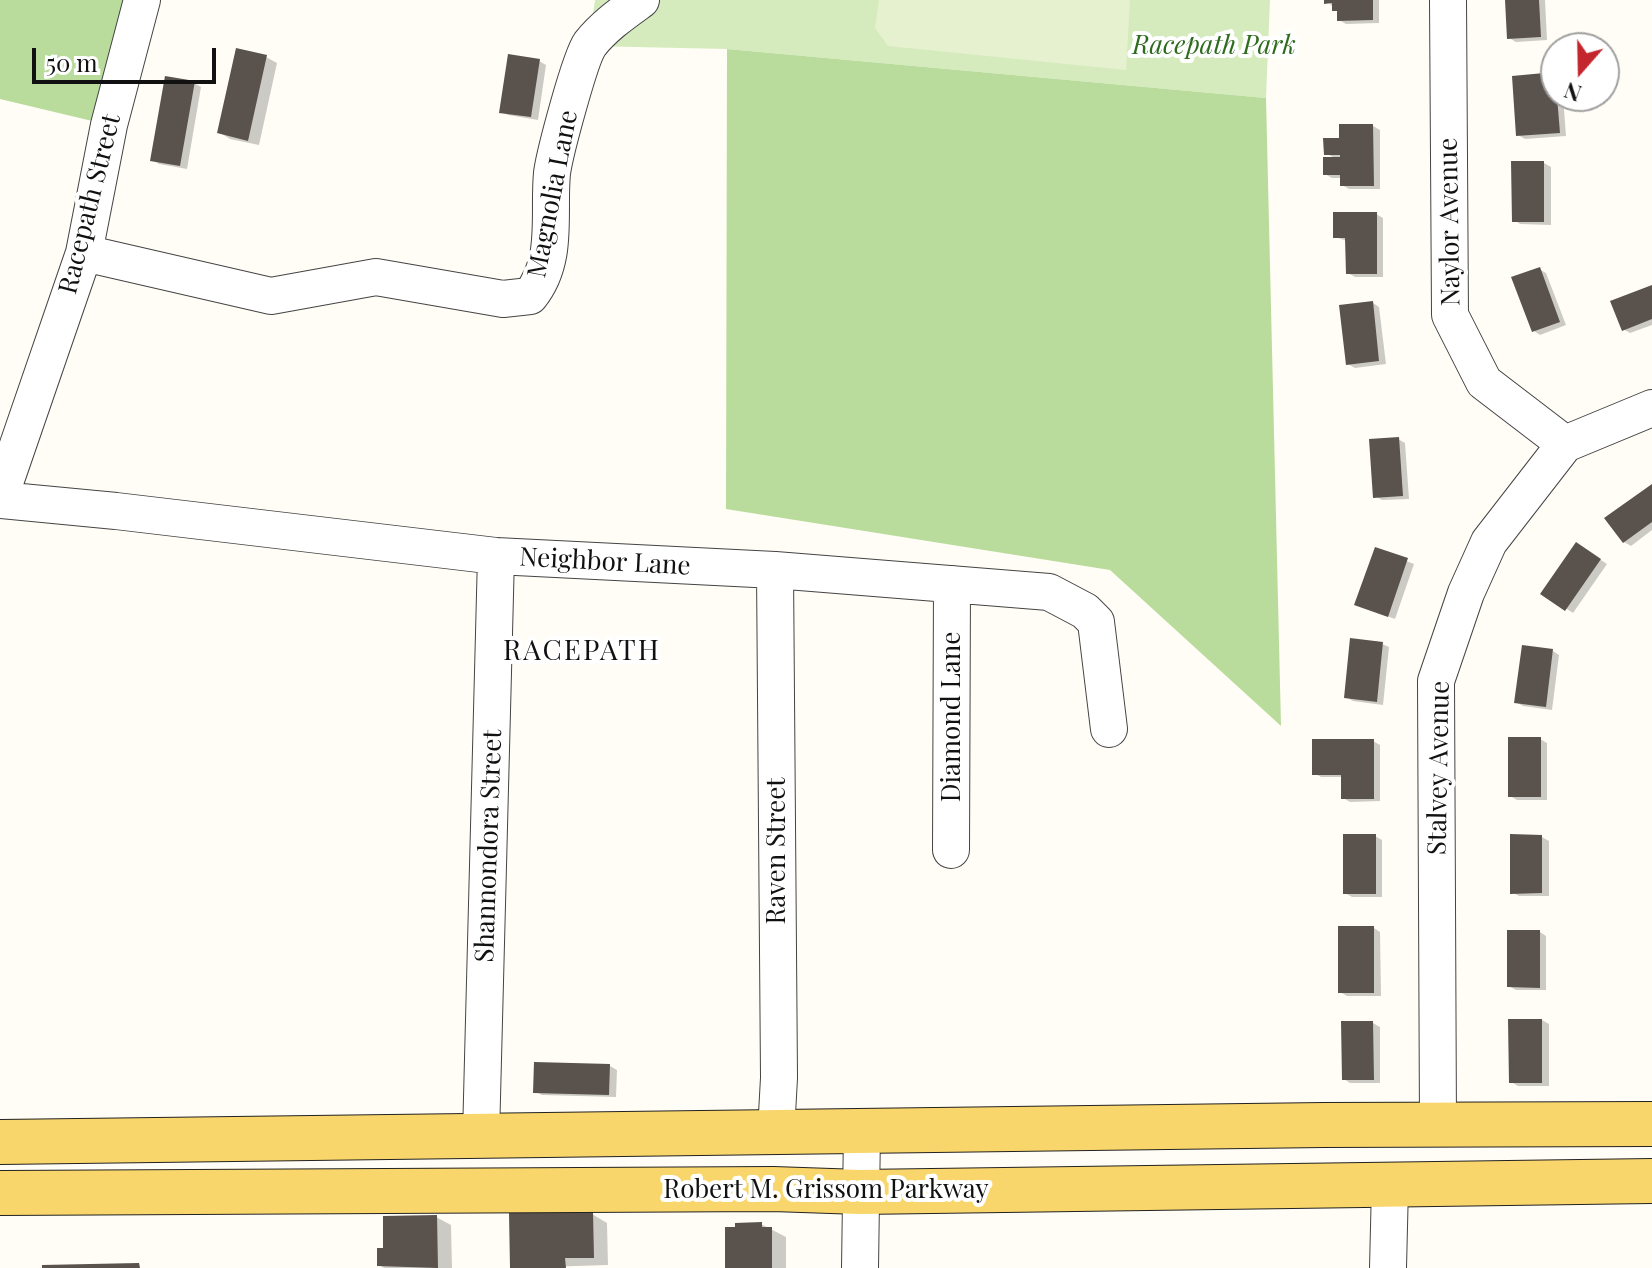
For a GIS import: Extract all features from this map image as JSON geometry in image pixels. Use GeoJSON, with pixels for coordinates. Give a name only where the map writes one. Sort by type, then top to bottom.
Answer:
{"type":"FeatureCollection","features":[{"type":"Feature","properties":{"kind":"main road"},"geometry":{"type":"LineString","coordinates":[[0,1142],[1652,1124]]}},
{"type":"Feature","properties":{"kind":"main road","name":"Robert M. Grissom Parkway"},"geometry":{"type":"LineString","coordinates":[[0,1193],[759,1189],[860,1192],[1652,1181]]}},
{"type":"Feature","properties":{"kind":"street","name":"Racepath Street"},"geometry":{"type":"LineString","coordinates":[[0,499],[84,253],[109,125],[142,0]]}},
{"type":"Feature","properties":{"kind":"street","name":"Magnolia Lane"},"geometry":{"type":"LineString","coordinates":[[84,253],[271,296],[376,277],[503,299],[530,296],[542,281],[551,232],[552,171],[588,46],[609,24],[641,0]]}},
{"type":"Feature","properties":{"kind":"street","name":"Naylor Avenue"},"geometry":{"type":"LineString","coordinates":[[1448,0],[1450,315],[1484,382],[1565,444]]}},
{"type":"Feature","properties":{"kind":"street","name":"Stalvey Avenue"},"geometry":{"type":"LineString","coordinates":[[1438,1125],[1436,681],[1466,593],[1489,542],[1565,444],[1652,408]]}},
{"type":"Feature","properties":{"kind":"street","name":"Neighbor Lane"},"geometry":{"type":"LineString","coordinates":[[0,499],[496,556],[775,570],[1049,592],[1085,611],[1096,622],[1109,729]]}},
{"type":"Feature","properties":{"kind":"street","name":"Shannondora Street"},"geometry":{"type":"LineString","coordinates":[[481,1136],[496,556]]}},
{"type":"Feature","properties":{"kind":"street","name":"Raven Street"},"geometry":{"type":"LineString","coordinates":[[775,570],[779,1078],[776,1132]]}},
{"type":"Feature","properties":{"kind":"street","name":"Diamond Lane"},"geometry":{"type":"LineString","coordinates":[[951,850],[952,584]]}},
{"type":"Feature","properties":{"kind":"street"},"geometry":{"type":"LineString","coordinates":[[860,1268],[862,1131]]}},
{"type":"Feature","properties":{"kind":"street"},"geometry":{"type":"LineString","coordinates":[[1388,1268],[1390,1186]]}},
{"type":"Feature","properties":{"kind":"green space"},"geometry":{"type":"Polygon","coordinates":[[[0,0],[142,0],[109,125],[0,99],[0,0]]]}},
{"type":"Feature","properties":{"kind":"green space","name":"Racepath Park"},"geometry":{"type":"Polygon","coordinates":[[[595,0],[1270,0],[1266,98],[727,49],[588,46],[595,0]]]}},
{"type":"Feature","properties":{"kind":"green space"},"geometry":{"type":"Polygon","coordinates":[[[879,0],[1130,0],[1126,70],[888,46],[875,28],[879,0]]]}},
{"type":"Feature","properties":{"kind":"green space"},"geometry":{"type":"Polygon","coordinates":[[[727,49],[1266,98],[1281,726],[1110,570],[726,509],[727,49]]]}},
{"type":"Feature","properties":{"kind":"building"},"geometry":{"type":"Polygon","coordinates":[[[1324,0],[1373,0],[1373,20],[1337,21],[1337,11],[1332,11],[1332,3],[1324,4],[1324,0]]]}},
{"type":"Feature","properties":{"kind":"building"},"geometry":{"type":"Polygon","coordinates":[[[1505,0],[1539,0],[1540,37],[1507,39],[1505,0]]]}},
{"type":"Feature","properties":{"kind":"building"},"geometry":{"type":"Polygon","coordinates":[[[236,48],[267,55],[248,141],[217,133],[236,48]]]}},
{"type":"Feature","properties":{"kind":"building"},"geometry":{"type":"Polygon","coordinates":[[[508,54],[540,59],[531,117],[499,113],[508,54]]]}},
{"type":"Feature","properties":{"kind":"building"},"geometry":{"type":"Polygon","coordinates":[[[1540,73],[1540,112],[1558,112],[1560,133],[1516,136],[1512,76],[1540,73]]]}},
{"type":"Feature","properties":{"kind":"building"},"geometry":{"type":"Polygon","coordinates":[[[165,76],[195,81],[180,166],[150,161],[165,76]]]}},
{"type":"Feature","properties":{"kind":"building"},"geometry":{"type":"Polygon","coordinates":[[[1339,124],[1373,124],[1374,186],[1340,186],[1340,175],[1323,175],[1323,157],[1340,155],[1324,155],[1323,138],[1339,138],[1339,124]]]}},
{"type":"Feature","properties":{"kind":"building"},"geometry":{"type":"Polygon","coordinates":[[[1511,161],[1544,161],[1544,222],[1512,222],[1511,161]]]}},
{"type":"Feature","properties":{"kind":"building"},"geometry":{"type":"Polygon","coordinates":[[[1333,212],[1377,212],[1377,274],[1346,274],[1345,238],[1333,238],[1333,212]]]}},
{"type":"Feature","properties":{"kind":"building"},"geometry":{"type":"Polygon","coordinates":[[[1540,267],[1560,322],[1532,332],[1511,277],[1540,267]]]}},
{"type":"Feature","properties":{"kind":"building"},"geometry":{"type":"Polygon","coordinates":[[[1652,285],[1652,319],[1622,331],[1610,301],[1652,285]]]}},
{"type":"Feature","properties":{"kind":"building"},"geometry":{"type":"Polygon","coordinates":[[[1373,301],[1379,361],[1346,365],[1339,305],[1373,301]]]}},
{"type":"Feature","properties":{"kind":"building"},"geometry":{"type":"Polygon","coordinates":[[[1399,437],[1403,496],[1373,498],[1369,439],[1399,437]]]}},
{"type":"Feature","properties":{"kind":"building"},"geometry":{"type":"Polygon","coordinates":[[[1652,484],[1652,522],[1623,543],[1604,518],[1652,484]]]}},
{"type":"Feature","properties":{"kind":"building"},"geometry":{"type":"Polygon","coordinates":[[[1576,542],[1601,559],[1565,611],[1540,594],[1576,542]]]}},
{"type":"Feature","properties":{"kind":"building"},"geometry":{"type":"Polygon","coordinates":[[[1375,547],[1408,558],[1388,617],[1354,605],[1375,547]]]}},
{"type":"Feature","properties":{"kind":"building"},"geometry":{"type":"Polygon","coordinates":[[[1350,638],[1383,642],[1377,702],[1344,698],[1350,638]]]}},
{"type":"Feature","properties":{"kind":"building"},"geometry":{"type":"Polygon","coordinates":[[[1522,645],[1553,649],[1546,707],[1514,703],[1522,645]]]}},
{"type":"Feature","properties":{"kind":"building"},"geometry":{"type":"Polygon","coordinates":[[[1508,737],[1541,737],[1541,797],[1508,797],[1508,737]]]}},
{"type":"Feature","properties":{"kind":"building"},"geometry":{"type":"Polygon","coordinates":[[[1312,739],[1374,739],[1374,799],[1341,799],[1341,775],[1312,775],[1312,739]]]}},
{"type":"Feature","properties":{"kind":"building"},"geometry":{"type":"Polygon","coordinates":[[[1343,834],[1376,834],[1376,894],[1343,894],[1343,834]]]}},
{"type":"Feature","properties":{"kind":"building"},"geometry":{"type":"Polygon","coordinates":[[[1510,834],[1542,835],[1542,893],[1510,894],[1510,834]]]}},
{"type":"Feature","properties":{"kind":"building"},"geometry":{"type":"Polygon","coordinates":[[[1338,926],[1374,926],[1374,993],[1338,993],[1338,926]]]}},
{"type":"Feature","properties":{"kind":"building"},"geometry":{"type":"Polygon","coordinates":[[[1507,930],[1540,930],[1540,988],[1507,987],[1507,930]]]}},
{"type":"Feature","properties":{"kind":"building"},"geometry":{"type":"Polygon","coordinates":[[[1508,1019],[1542,1019],[1542,1083],[1509,1083],[1508,1019]]]}},
{"type":"Feature","properties":{"kind":"building"},"geometry":{"type":"Polygon","coordinates":[[[1341,1021],[1373,1021],[1374,1080],[1342,1080],[1341,1021]]]}},
{"type":"Feature","properties":{"kind":"building"},"geometry":{"type":"Polygon","coordinates":[[[534,1062],[610,1064],[609,1095],[533,1093],[534,1062]]]}},
{"type":"Feature","properties":{"kind":"building"},"geometry":{"type":"Polygon","coordinates":[[[593,1212],[594,1258],[565,1258],[566,1268],[510,1268],[509,1213],[593,1212]]]}},
{"type":"Feature","properties":{"kind":"building"},"geometry":{"type":"Polygon","coordinates":[[[437,1215],[438,1268],[377,1266],[377,1248],[383,1248],[383,1216],[437,1215]]]}},
{"type":"Feature","properties":{"kind":"building"},"geometry":{"type":"Polygon","coordinates":[[[762,1222],[762,1227],[772,1227],[772,1268],[725,1268],[725,1227],[735,1227],[735,1223],[762,1222]]]}},
{"type":"Feature","properties":{"kind":"building"},"geometry":{"type":"Polygon","coordinates":[[[139,1263],[140,1268],[42,1268],[42,1265],[139,1263]]]}},
{"type":"Feature","properties":{"kind":"district","name":"RACEPATH"},"geometry":{"type":"Point","coordinates":[582,651]}}]}
